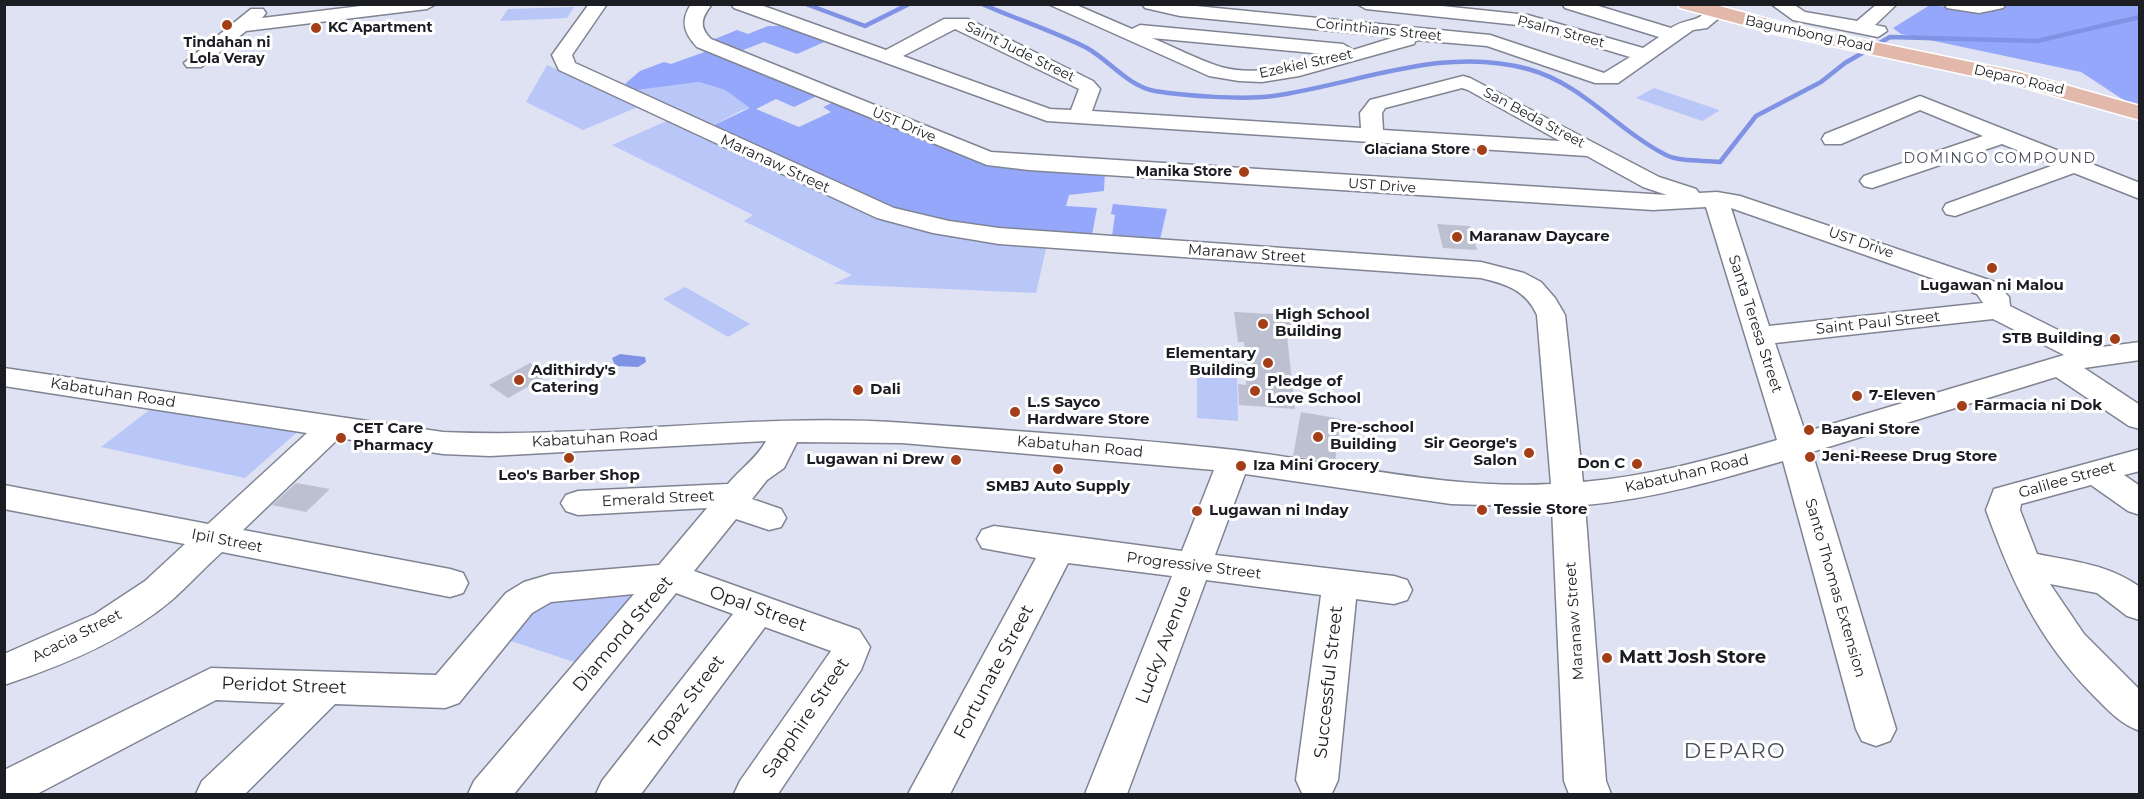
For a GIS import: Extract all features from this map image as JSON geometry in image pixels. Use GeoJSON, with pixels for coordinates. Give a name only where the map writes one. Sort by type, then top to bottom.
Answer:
{"type":"FeatureCollection","features":[{"type":"Feature","properties":{"kind":"main road","name":"Bagumbong Road"},"geometry":{"type":"LineString","coordinates":[[1694,17],[1793,23],[1865,34],[1897,52]]}},
{"type":"Feature","properties":{"kind":"main road","name":"Deparo Road"},"geometry":{"type":"LineString","coordinates":[[1897,52],[2044,85],[2139,113]]}},
{"type":"Feature","properties":{"kind":"street"},"geometry":{"type":"LineString","coordinates":[[194,63],[267,4]]}},
{"type":"Feature","properties":{"kind":"street"},"geometry":{"type":"LineString","coordinates":[[242,26],[372,8],[427,4]]}},
{"type":"Feature","properties":{"kind":"street","name":"Maranaw Street"},"geometry":{"type":"LineString","coordinates":[[598,4],[562,55],[566,66],[859,203],[894,216],[941,228],[1039,240],[1481,270],[1532,286],[1544,298],[1551,315],[1568,495],[1588,788]]}},
{"type":"Feature","properties":{"kind":"street","name":"UST Drive"},"geometry":{"type":"LineString","coordinates":[[703,4],[695,10],[691,17],[696,36],[704,43],[987,158],[1029,163],[1653,203],[1718,199],[1749,205],[1986,288],[1996,297],[1997,310]]}},
{"type":"Feature","properties":{"kind":"street"},"geometry":{"type":"LineString","coordinates":[[740,4],[1047,115],[1594,150]]}},
{"type":"Feature","properties":{"kind":"street","name":"Ezekiel Street"},"geometry":{"type":"LineString","coordinates":[[1057,4],[1216,72],[1240,75],[1261,76],[1423,36]]}},
{"type":"Feature","properties":{"kind":"street"},"geometry":{"type":"LineString","coordinates":[[1081,14],[1103,4]]}},
{"type":"Feature","properties":{"kind":"street","name":"Corinthians Street"},"geometry":{"type":"LineString","coordinates":[[1151,4],[1180,11],[1284,13],[1423,36],[1490,41],[1602,79],[1614,79],[1646,55]]}},
{"type":"Feature","properties":{"kind":"street","name":"Psalm Street"},"geometry":{"type":"LineString","coordinates":[[1366,4],[1528,21],[1646,55]]}},
{"type":"Feature","properties":{"kind":"street"},"geometry":{"type":"LineString","coordinates":[[1571,4],[1694,17]]}},
{"type":"Feature","properties":{"kind":"street"},"geometry":{"type":"LineString","coordinates":[[1780,4],[1793,23],[1841,24],[1865,34],[1888,4]]}},
{"type":"Feature","properties":{"kind":"street"},"geometry":{"type":"LineString","coordinates":[[1822,4],[1841,24]]}},
{"type":"Feature","properties":{"kind":"street"},"geometry":{"type":"LineString","coordinates":[[1953,4],[1979,8],[1997,4]]}},
{"type":"Feature","properties":{"kind":"street"},"geometry":{"type":"LineString","coordinates":[[1646,55],[1694,17]]}},
{"type":"Feature","properties":{"kind":"street","name":"Saint Jude Street"},"geometry":{"type":"LineString","coordinates":[[889,56],[951,23],[961,22],[1086,85],[1090,89],[1079,117]]}},
{"type":"Feature","properties":{"kind":"street"},"geometry":{"type":"LineString","coordinates":[[1118,29],[1364,52]]}},
{"type":"Feature","properties":{"kind":"street","name":"San Beda Street"},"geometry":{"type":"LineString","coordinates":[[1372,136],[1371,114],[1377,104],[1463,82],[1475,86],[1665,188],[1718,199]]}},
{"type":"Feature","properties":{"kind":"street"},"geometry":{"type":"LineString","coordinates":[[1833,139],[1917,102],[1932,105],[2139,192]]}},
{"type":"Feature","properties":{"kind":"street"},"geometry":{"type":"LineString","coordinates":[[1872,181],[2003,136]]}},
{"type":"Feature","properties":{"kind":"street"},"geometry":{"type":"LineString","coordinates":[[1955,209],[2075,165]]}},
{"type":"Feature","properties":{"kind":"street","name":"Santa Teresa Street"},"geometry":{"type":"LineString","coordinates":[[1718,199],[1720,218],[1795,448]]}},
{"type":"Feature","properties":{"kind":"street"},"geometry":{"type":"LineString","coordinates":[[1997,310],[2139,406]]}},
{"type":"Feature","properties":{"kind":"street","name":"Saint Paul Street"},"geometry":{"type":"LineString","coordinates":[[1759,336],[1997,310]]}},
{"type":"Feature","properties":{"kind":"street","name":"Kabatuhan Road"},"geometry":{"type":"LineString","coordinates":[[4,377],[424,441],[490,445],[776,431],[946,435],[1234,461],[1451,492],[1529,497],[1653,485],[1795,448],[2074,361],[2139,351]]}},
{"type":"Feature","properties":{"kind":"street"},"geometry":{"type":"LineString","coordinates":[[2074,361],[2139,419]]}},
{"type":"Feature","properties":{"kind":"street","name":"Acacia Street"},"geometry":{"type":"LineString","coordinates":[[4,670],[37,658],[108,624],[158,591],[332,428]]}},
{"type":"Feature","properties":{"kind":"street","name":"Diamond Street"},"geometry":{"type":"LineString","coordinates":[[489,795],[741,491],[773,459],[776,431]]}},
{"type":"Feature","properties":{"kind":"street","name":"Santo Thomas Extension"},"geometry":{"type":"LineString","coordinates":[[1795,448],[1876,729]]}},
{"type":"Feature","properties":{"kind":"street","name":"Galilee Street"},"geometry":{"type":"LineString","coordinates":[[2139,460],[2006,497],[2003,510],[2038,596],[2073,650],[2100,680],[2139,714]]}},
{"type":"Feature","properties":{"kind":"street","name":"Lucky Avenue"},"geometry":{"type":"LineString","coordinates":[[1106,795],[1234,461]]}},
{"type":"Feature","properties":{"kind":"street"},"geometry":{"type":"LineString","coordinates":[[2095,471],[2139,503]]}},
{"type":"Feature","properties":{"kind":"street"},"geometry":{"type":"LineString","coordinates":[[741,491],[769,518]]}},
{"type":"Feature","properties":{"kind":"street","name":"Emerald Street"},"geometry":{"type":"LineString","coordinates":[[578,503],[741,491]]}},
{"type":"Feature","properties":{"kind":"street","name":"Ipil Street"},"geometry":{"type":"LineString","coordinates":[[13,506],[214,539],[450,583]]}},
{"type":"Feature","properties":{"kind":"street","name":"Progressive Street"},"geometry":{"type":"LineString","coordinates":[[994,539],[1058,549],[1394,590]]}},
{"type":"Feature","properties":{"kind":"street","name":"Fortunate Street"},"geometry":{"type":"LineString","coordinates":[[929,795],[1058,549]]}},
{"type":"Feature","properties":{"kind":"street"},"geometry":{"type":"LineString","coordinates":[[2024,565],[2107,582],[2139,606]]}},
{"type":"Feature","properties":{"kind":"street","name":"Opal Street"},"geometry":{"type":"LineString","coordinates":[[670,577],[846,641]]}},
{"type":"Feature","properties":{"kind":"street","name":"Peridot Street"},"geometry":{"type":"LineString","coordinates":[[4,791],[211,684],[446,692],[519,603],[537,592],[601,582],[670,577]]}},
{"type":"Feature","properties":{"kind":"street","name":"Successful Street"},"geometry":{"type":"LineString","coordinates":[[1317,780],[1340,584]]}},
{"type":"Feature","properties":{"kind":"street","name":"Topaz Street"},"geometry":{"type":"LineString","coordinates":[[616,795],[758,609]]}},
{"type":"Feature","properties":{"kind":"street","name":"Sapphire Street"},"geometry":{"type":"LineString","coordinates":[[755,795],[848,659],[851,647],[846,641]]}},
{"type":"Feature","properties":{"kind":"street"},"geometry":{"type":"LineString","coordinates":[[217,795],[327,687]]}},
{"type":"Feature","properties":{"kind":"shaded area"},"geometry":{"type":"Polygon","coordinates":[[[2011,4],[2139,5],[2139,110],[2081,72],[1901,34],[1893,28],[1930,5],[1981,11],[2011,4]]]}},
{"type":"Feature","properties":{"kind":"shaded area"},"geometry":{"type":"Polygon","coordinates":[[[574,7],[567,18],[500,21],[508,9],[574,7]]]}},
{"type":"Feature","properties":{"kind":"shaded area"},"geometry":{"type":"Polygon","coordinates":[[[768,26],[792,26],[831,39],[797,54],[764,42],[738,52],[710,41],[737,30],[748,34],[768,26]]]}},
{"type":"Feature","properties":{"kind":"shaded area"},"geometry":{"type":"Polygon","coordinates":[[[710,50],[821,94],[794,107],[776,99],[756,109],[799,127],[831,112],[823,107],[838,100],[958,152],[1105,170],[1104,191],[1069,195],[1066,206],[1097,208],[1091,240],[995,233],[870,205],[708,128],[750,108],[725,90],[699,82],[629,91],[625,89],[626,83],[640,71],[664,62],[671,64],[710,50]]]}},
{"type":"Feature","properties":{"kind":"shaded area"},"geometry":{"type":"Polygon","coordinates":[[[547,65],[638,107],[583,130],[526,102],[547,65]]]}},
{"type":"Feature","properties":{"kind":"shaded area"},"geometry":{"type":"Polygon","coordinates":[[[699,82],[725,90],[751,108],[742,110],[708,128],[629,91],[699,82]]]}},
{"type":"Feature","properties":{"kind":"shaded area"},"geometry":{"type":"Polygon","coordinates":[[[1654,88],[1719,111],[1702,121],[1636,98],[1654,88]]]}},
{"type":"Feature","properties":{"kind":"shaded area"},"geometry":{"type":"Polygon","coordinates":[[[669,120],[1048,240],[1036,293],[833,284],[852,275],[744,221],[753,215],[612,145],[669,120]]]}},
{"type":"Feature","properties":{"kind":"shaded area"},"geometry":{"type":"Polygon","coordinates":[[[1113,204],[1167,209],[1159,244],[1111,243],[1115,215],[1111,214],[1113,204]]]}},
{"type":"Feature","properties":{"kind":"shaded area"},"geometry":{"type":"Polygon","coordinates":[[[685,287],[750,324],[728,337],[663,299],[685,287]]]}},
{"type":"Feature","properties":{"kind":"shaded area"},"geometry":{"type":"Polygon","coordinates":[[[620,354],[645,357],[646,362],[638,367],[615,366],[612,358],[620,354]]]}},
{"type":"Feature","properties":{"kind":"shaded area"},"geometry":{"type":"Polygon","coordinates":[[[1197,374],[1237,376],[1238,421],[1197,418],[1197,374]]]}},
{"type":"Feature","properties":{"kind":"shaded area"},"geometry":{"type":"Polygon","coordinates":[[[156,405],[302,428],[245,478],[101,447],[156,405]]]}},
{"type":"Feature","properties":{"kind":"shaded area"},"geometry":{"type":"Polygon","coordinates":[[[663,577],[589,667],[493,635],[519,603],[663,577]]]}},
{"type":"Feature","properties":{"kind":"building","name":"Maranaw Daycare"},"geometry":{"type":"Polygon","coordinates":[[[1437,224],[1470,226],[1477,250],[1443,248],[1437,224]]]}},
{"type":"Feature","properties":{"kind":"building","name":"Elementary Building"},"geometry":{"type":"Polygon","coordinates":[[[1234,312],[1290,315],[1292,335],[1287,335],[1295,409],[1239,405],[1238,384],[1246,385],[1244,342],[1238,342],[1234,312]]]}},
{"type":"Feature","properties":{"kind":"building","name":"Adithirdy's Catering"},"geometry":{"type":"Polygon","coordinates":[[[530,363],[549,375],[508,398],[489,385],[530,363]]]}},
{"type":"Feature","properties":{"kind":"building","name":"Pre-school Building"},"geometry":{"type":"Polygon","coordinates":[[[1301,412],[1341,419],[1335,462],[1293,456],[1301,412]]]}},
{"type":"Feature","properties":{"kind":"building"},"geometry":{"type":"Polygon","coordinates":[[[296,483],[330,489],[306,512],[272,505],[296,483]]]}},
{"type":"Feature","properties":{"kind":"waterway"},"geometry":{"type":"LineString","coordinates":[[806,4],[865,26],[909,4]]}},
{"type":"Feature","properties":{"kind":"waterway"},"geometry":{"type":"LineString","coordinates":[[982,4],[1087,48],[1136,84],[1168,93],[1231,97],[1273,96],[1400,69],[1464,61],[1496,63],[1528,69],[1566,85],[1648,145],[1666,155],[1685,160],[1720,162],[1756,116],[1821,82],[1845,63],[1890,37],[2037,41],[2140,17]]}},
{"type":"Feature","properties":{"kind":"place","name":"Tindahan ni Lola Veray"},"geometry":{"type":"Point","coordinates":[227,25]}},
{"type":"Feature","properties":{"kind":"place","name":"KC Apartment"},"geometry":{"type":"Point","coordinates":[316,28]}},
{"type":"Feature","properties":{"kind":"place","name":"Glaciana Store"},"geometry":{"type":"Point","coordinates":[1482,150]}},
{"type":"Feature","properties":{"kind":"place","name":"Manika Store"},"geometry":{"type":"Point","coordinates":[1244,172]}},
{"type":"Feature","properties":{"kind":"place","name":"Maranaw Daycare"},"geometry":{"type":"Point","coordinates":[1457,237]}},
{"type":"Feature","properties":{"kind":"place","name":"Lugawan ni Malou"},"geometry":{"type":"Point","coordinates":[1992,268]}},
{"type":"Feature","properties":{"kind":"place","name":"High School Building"},"geometry":{"type":"Point","coordinates":[1263,324]}},
{"type":"Feature","properties":{"kind":"place","name":"STB Building"},"geometry":{"type":"Point","coordinates":[2115,339]}},
{"type":"Feature","properties":{"kind":"place","name":"Elementary Building"},"geometry":{"type":"Point","coordinates":[1268,363]}},
{"type":"Feature","properties":{"kind":"place","name":"Adithirdy's Catering"},"geometry":{"type":"Point","coordinates":[519,380]}},
{"type":"Feature","properties":{"kind":"place","name":"Dali"},"geometry":{"type":"Point","coordinates":[858,390]}},
{"type":"Feature","properties":{"kind":"place","name":"Pledge of Love School"},"geometry":{"type":"Point","coordinates":[1255,391]}},
{"type":"Feature","properties":{"kind":"place","name":"7-Eleven"},"geometry":{"type":"Point","coordinates":[1857,396]}},
{"type":"Feature","properties":{"kind":"place","name":"Farmacia ni Dok"},"geometry":{"type":"Point","coordinates":[1962,406]}},
{"type":"Feature","properties":{"kind":"place","name":"L.S Sayco Hardware Store"},"geometry":{"type":"Point","coordinates":[1015,412]}},
{"type":"Feature","properties":{"kind":"place","name":"Bayani Store"},"geometry":{"type":"Point","coordinates":[1809,430]}},
{"type":"Feature","properties":{"kind":"place","name":"Pre-school Building"},"geometry":{"type":"Point","coordinates":[1318,437]}},
{"type":"Feature","properties":{"kind":"place","name":"CET Care Pharmacy"},"geometry":{"type":"Point","coordinates":[341,438]}},
{"type":"Feature","properties":{"kind":"place","name":"Sir George's Salon"},"geometry":{"type":"Point","coordinates":[1529,453]}},
{"type":"Feature","properties":{"kind":"place","name":"Jeni-Reese Drug Store"},"geometry":{"type":"Point","coordinates":[1810,457]}},
{"type":"Feature","properties":{"kind":"place","name":"Leo's Barber Shop"},"geometry":{"type":"Point","coordinates":[569,458]}},
{"type":"Feature","properties":{"kind":"place","name":"Lugawan ni Drew"},"geometry":{"type":"Point","coordinates":[956,460]}},
{"type":"Feature","properties":{"kind":"place","name":"Don C"},"geometry":{"type":"Point","coordinates":[1637,464]}},
{"type":"Feature","properties":{"kind":"place","name":"Iza Mini Grocery"},"geometry":{"type":"Point","coordinates":[1241,466]}},
{"type":"Feature","properties":{"kind":"place","name":"SMBJ Auto Supply"},"geometry":{"type":"Point","coordinates":[1058,469]}},
{"type":"Feature","properties":{"kind":"place","name":"Tessie Store"},"geometry":{"type":"Point","coordinates":[1482,510]}},
{"type":"Feature","properties":{"kind":"place","name":"Lugawan ni Inday"},"geometry":{"type":"Point","coordinates":[1197,511]}},
{"type":"Feature","properties":{"kind":"place","name":"Matt Josh Store"},"geometry":{"type":"Point","coordinates":[1607,658]}},
{"type":"Feature","properties":{"kind":"district","name":"DOMINGO COMPOUND"},"geometry":{"type":"Point","coordinates":[2000,159]}},
{"type":"Feature","properties":{"kind":"district","name":"DEPARO"},"geometry":{"type":"Point","coordinates":[1735,752]}}]}
